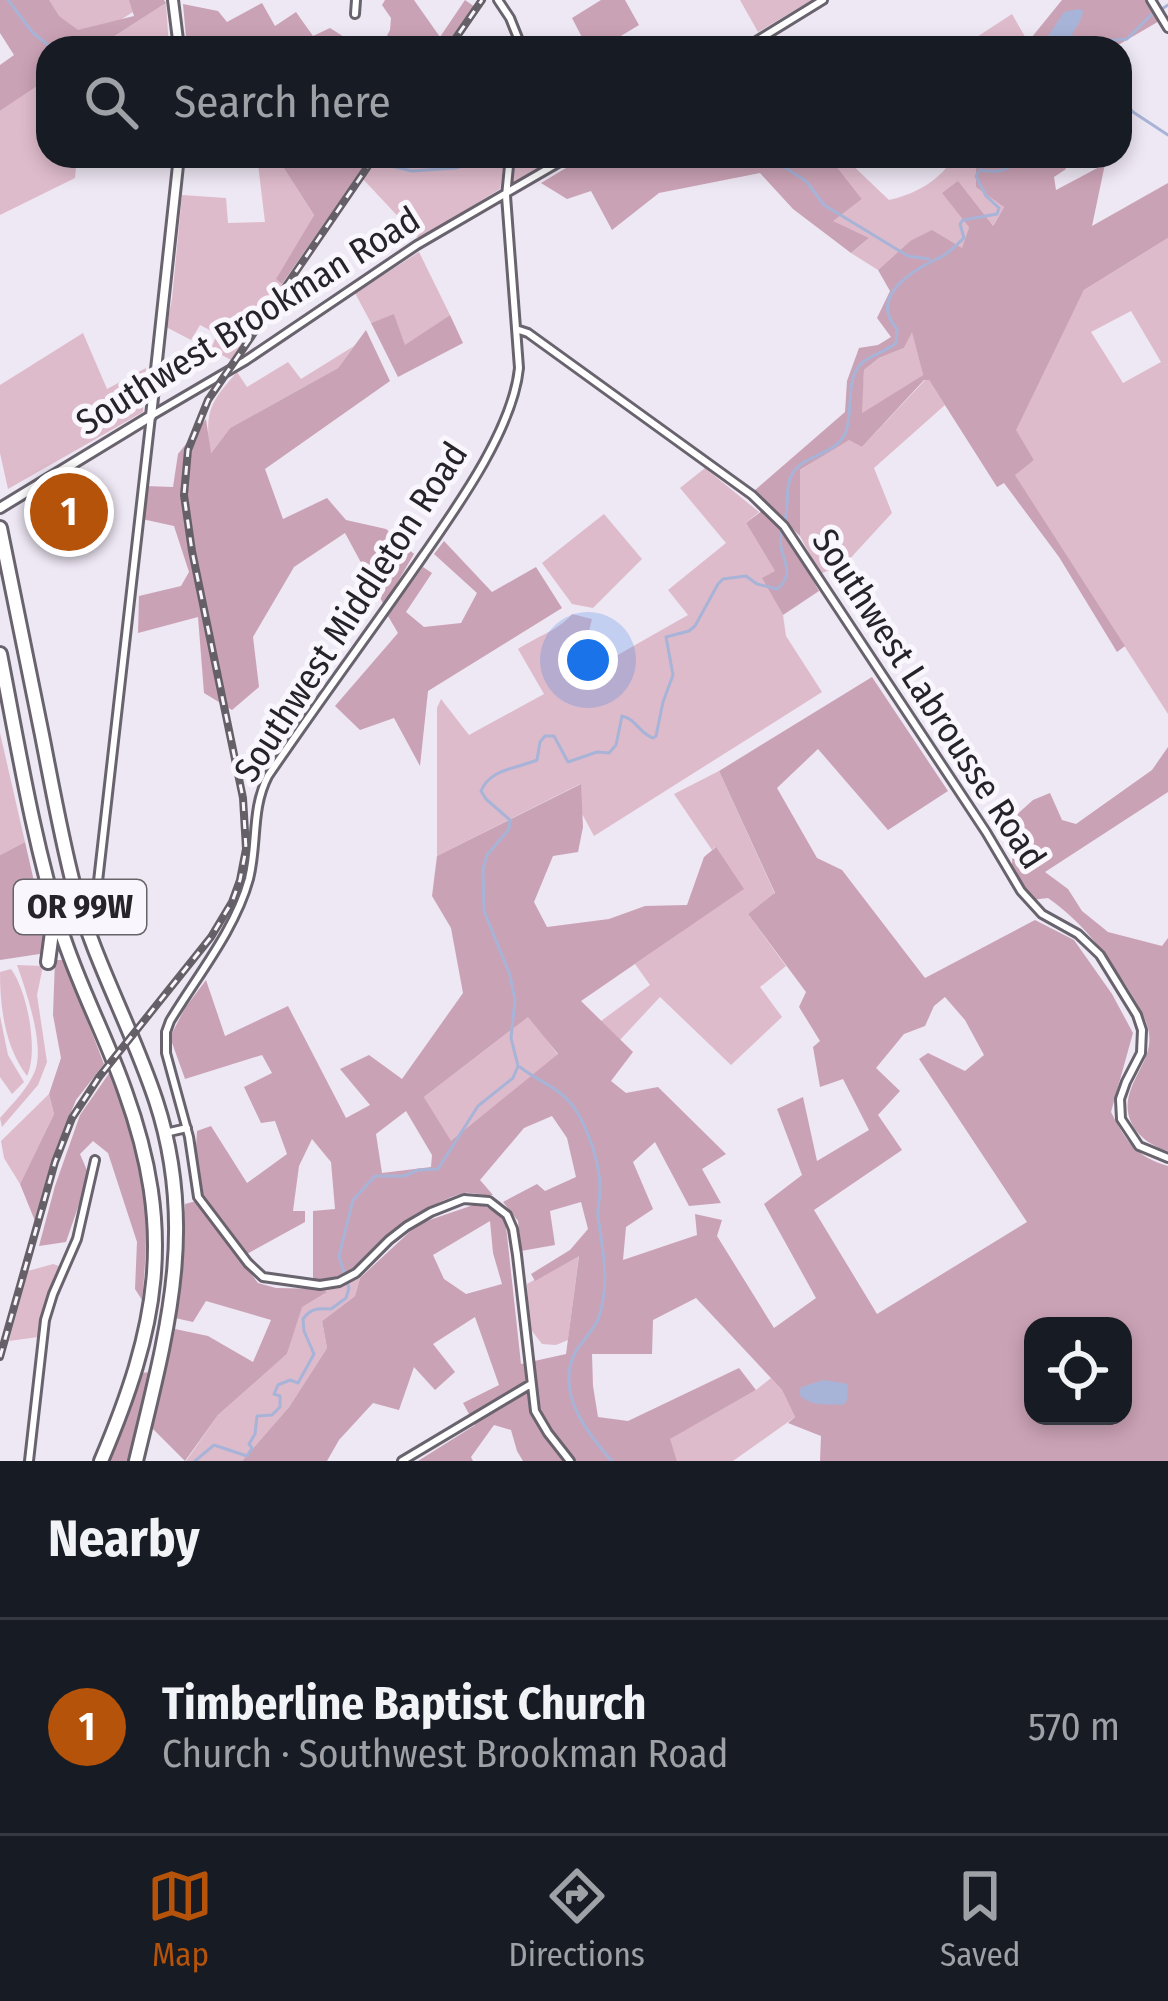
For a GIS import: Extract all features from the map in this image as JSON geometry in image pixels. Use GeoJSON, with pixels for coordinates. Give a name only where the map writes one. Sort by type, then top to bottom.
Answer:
{"type":"FeatureCollection","features":[{"type":"Feature","properties":{"kind":"highway","name":"OR 99W"},"geometry":{"type":"LineString","coordinates":[[0,528],[75,890],[165,1133],[176,1209],[176,1261],[166,1331],[136,1461]]}},
{"type":"Feature","properties":{"kind":"highway","name":"OR 99W"},"geometry":{"type":"LineString","coordinates":[[0,654],[56,910],[134,1114],[154,1210],[154,1271],[147,1328],[132,1386],[101,1461]]}},
{"type":"Feature","properties":{"kind":"highway"},"geometry":{"type":"LineString","coordinates":[[48,962],[56,910]]}},
{"type":"Feature","properties":{"kind":"street"},"geometry":{"type":"LineString","coordinates":[[173,0],[178,36]]}},
{"type":"Feature","properties":{"kind":"street"},"geometry":{"type":"LineString","coordinates":[[355,14],[356,0]]}},
{"type":"Feature","properties":{"kind":"street"},"geometry":{"type":"LineString","coordinates":[[498,0],[517,36]]}},
{"type":"Feature","properties":{"kind":"street"},"geometry":{"type":"LineString","coordinates":[[764,36],[823,0]]}},
{"type":"Feature","properties":{"kind":"street"},"geometry":{"type":"LineString","coordinates":[[1151,0],[1168,28]]}},
{"type":"Feature","properties":{"kind":"street"},"geometry":{"type":"LineString","coordinates":[[96,899],[177,168]]}},
{"type":"Feature","properties":{"kind":"street","name":"Southwest Middleton Road"},"geometry":{"type":"LineString","coordinates":[[509,168],[506,196],[517,384],[477,475],[258,795],[253,862],[240,904],[166,1032],[166,1053],[187,1128],[198,1197],[262,1277],[331,1284],[365,1266],[389,1240],[430,1212],[464,1199],[500,1207],[513,1229],[531,1384]]}},
{"type":"Feature","properties":{"kind":"street","name":"Southwest Brookman Road"},"geometry":{"type":"LineString","coordinates":[[0,508],[245,361],[433,236],[551,168]]}},
{"type":"Feature","properties":{"kind":"street","name":"Southwest Labrousse Road"},"geometry":{"type":"LineString","coordinates":[[516,329],[752,495],[793,538],[1020,889],[1042,914],[1078,934],[1100,955],[1142,1030],[1141,1053],[1120,1100],[1121,1119],[1139,1146],[1168,1158]]}},
{"type":"Feature","properties":{"kind":"street"},"geometry":{"type":"LineString","coordinates":[[3,493],[17,495]]}},
{"type":"Feature","properties":{"kind":"street"},"geometry":{"type":"LineString","coordinates":[[165,1133],[187,1128]]}},
{"type":"Feature","properties":{"kind":"street"},"geometry":{"type":"LineString","coordinates":[[29,1461],[45,1320],[77,1239],[95,1160]]}},
{"type":"Feature","properties":{"kind":"street"},"geometry":{"type":"LineString","coordinates":[[402,1461],[531,1384],[537,1417],[570,1461]]}},
{"type":"Feature","properties":{"kind":"shaded area"},"geometry":{"type":"Polygon","coordinates":[[[0,0],[49,0],[59,16],[78,30],[134,16],[129,0],[166,3],[115,36],[36,36],[36,87],[0,111],[0,65],[14,55],[0,33],[0,0]]]}},
{"type":"Feature","properties":{"kind":"shaded area"},"geometry":{"type":"Polygon","coordinates":[[[23,0],[152,0],[95,36],[63,36],[23,0]]]}},
{"type":"Feature","properties":{"kind":"shaded area"},"geometry":{"type":"Polygon","coordinates":[[[385,0],[414,0],[439,36],[387,36],[391,18],[382,5],[385,0]]]}},
{"type":"Feature","properties":{"kind":"shaded area"},"geometry":{"type":"Polygon","coordinates":[[[465,0],[475,7],[455,36],[441,36],[465,0]]]}},
{"type":"Feature","properties":{"kind":"shaded area"},"geometry":{"type":"Polygon","coordinates":[[[601,0],[625,0],[639,25],[621,36],[581,36],[572,18],[601,0]]]}},
{"type":"Feature","properties":{"kind":"shaded area"},"geometry":{"type":"Polygon","coordinates":[[[740,0],[812,0],[758,32],[740,0]]]}},
{"type":"Feature","properties":{"kind":"shaded area"},"geometry":{"type":"Polygon","coordinates":[[[1062,0],[1148,0],[1161,20],[1132,37],[1033,36],[1062,0]]]}},
{"type":"Feature","properties":{"kind":"shaded area"},"geometry":{"type":"Polygon","coordinates":[[[166,3],[168,36],[115,36],[166,3]]]}},
{"type":"Feature","properties":{"kind":"shaded area"},"geometry":{"type":"Polygon","coordinates":[[[262,3],[275,26],[296,12],[313,36],[186,36],[183,4],[218,11],[227,22],[262,3]]]}},
{"type":"Feature","properties":{"kind":"shaded area"},"geometry":{"type":"Polygon","coordinates":[[[1012,14],[1025,36],[978,36],[1012,14]]]}},
{"type":"Feature","properties":{"kind":"shaded area"},"geometry":{"type":"Polygon","coordinates":[[[330,28],[342,36],[313,36],[330,28]]]}},
{"type":"Feature","properties":{"kind":"shaded area"},"geometry":{"type":"Polygon","coordinates":[[[36,87],[36,168],[76,168],[75,178],[0,215],[0,111],[36,87]]]}},
{"type":"Feature","properties":{"kind":"shaded area"},"geometry":{"type":"Polygon","coordinates":[[[258,168],[284,168],[314,215],[277,278],[282,284],[231,360],[211,349],[217,334],[200,325],[191,340],[166,327],[182,195],[226,198],[228,223],[265,222],[258,168]]]}},
{"type":"Feature","properties":{"kind":"shaded area"},"geometry":{"type":"Polygon","coordinates":[[[284,168],[363,168],[282,284],[276,279],[314,215],[284,168]]]}},
{"type":"Feature","properties":{"kind":"shaded area"},"geometry":{"type":"Polygon","coordinates":[[[372,168],[503,168],[500,189],[419,239],[363,179],[372,168]]]}},
{"type":"Feature","properties":{"kind":"shaded area"},"geometry":{"type":"Polygon","coordinates":[[[513,168],[544,168],[515,187],[513,168]]]}},
{"type":"Feature","properties":{"kind":"shaded area"},"geometry":{"type":"Polygon","coordinates":[[[566,168],[838,168],[862,199],[833,221],[869,238],[851,253],[793,209],[760,173],[659,193],[612,230],[591,191],[567,199],[541,183],[566,168]]]}},
{"type":"Feature","properties":{"kind":"shaded area"},"geometry":{"type":"Polygon","coordinates":[[[838,168],[855,168],[889,200],[927,185],[945,168],[980,168],[1004,207],[992,227],[957,181],[969,227],[962,249],[910,241],[878,270],[851,253],[868,239],[832,221],[862,199],[838,168]]]}},
{"type":"Feature","properties":{"kind":"shaded area"},"geometry":{"type":"Polygon","coordinates":[[[976,168],[1065,168],[1054,177],[1056,190],[1104,168],[1092,226],[1168,183],[1168,238],[1084,290],[1016,430],[1034,460],[1015,475],[1125,646],[1117,652],[1059,557],[1004,483],[997,487],[929,380],[862,447],[849,440],[800,470],[800,536],[754,491],[845,412],[847,381],[859,348],[891,337],[877,318],[890,291],[878,270],[910,241],[932,230],[962,248],[969,227],[942,193],[958,181],[993,226],[1004,207],[976,187],[976,168]],[[912,332],[904,348],[864,370],[862,413],[923,375],[912,332]]]}},
{"type":"Feature","properties":{"kind":"shaded area"},"geometry":{"type":"Polygon","coordinates":[[[1168,238],[1168,714],[1014,474],[1034,460],[1015,430],[1084,290],[1168,238]],[[1131,311],[1091,332],[1123,383],[1161,362],[1131,311]]]}},
{"type":"Feature","properties":{"kind":"shaded area"},"geometry":{"type":"Polygon","coordinates":[[[419,252],[450,315],[405,346],[394,315],[371,323],[355,293],[419,252]]]}},
{"type":"Feature","properties":{"kind":"shaded area"},"geometry":{"type":"Polygon","coordinates":[[[394,314],[405,345],[450,315],[463,343],[398,377],[371,323],[394,314]]]}},
{"type":"Feature","properties":{"kind":"shaded area"},"geometry":{"type":"Polygon","coordinates":[[[366,330],[390,381],[265,469],[283,519],[327,498],[346,520],[386,529],[414,554],[384,605],[345,533],[294,567],[253,637],[259,687],[232,710],[204,693],[198,617],[138,633],[139,596],[181,586],[189,572],[174,526],[142,519],[145,486],[173,487],[178,454],[206,419],[211,453],[230,428],[338,368],[366,330]]]}},
{"type":"Feature","properties":{"kind":"shaded area"},"geometry":{"type":"Polygon","coordinates":[[[912,330],[923,375],[861,414],[864,370],[904,348],[912,330]]]}},
{"type":"Feature","properties":{"kind":"shaded area"},"geometry":{"type":"Polygon","coordinates":[[[83,333],[107,389],[146,368],[143,412],[8,489],[0,453],[0,385],[83,333]]]}},
{"type":"Feature","properties":{"kind":"shaded area"},"geometry":{"type":"Polygon","coordinates":[[[354,346],[338,368],[230,428],[210,454],[211,409],[237,372],[247,387],[288,362],[301,379],[354,346]]]}},
{"type":"Feature","properties":{"kind":"shaded area"},"geometry":{"type":"Polygon","coordinates":[[[925,380],[945,405],[874,468],[892,513],[846,563],[820,574],[800,536],[799,471],[849,439],[862,447],[925,380]]]}},
{"type":"Feature","properties":{"kind":"shaded area"},"geometry":{"type":"Polygon","coordinates":[[[705,468],[759,512],[746,523],[776,572],[763,579],[783,615],[786,636],[822,692],[594,836],[580,810],[580,784],[437,856],[437,708],[441,699],[469,735],[544,694],[518,649],[572,614],[592,619],[585,647],[600,665],[688,615],[668,590],[726,543],[680,488],[705,468]]]}},
{"type":"Feature","properties":{"kind":"shaded area"},"geometry":{"type":"Polygon","coordinates":[[[763,510],[792,544],[819,591],[783,615],[762,578],[775,571],[746,523],[763,510]]]}},
{"type":"Feature","properties":{"kind":"shaded area"},"geometry":{"type":"Polygon","coordinates":[[[604,514],[642,559],[593,608],[572,604],[542,563],[604,514]]]}},
{"type":"Feature","properties":{"kind":"shaded area"},"geometry":{"type":"Polygon","coordinates":[[[444,541],[492,592],[536,567],[562,608],[428,691],[420,766],[394,718],[360,730],[335,706],[398,633],[388,616],[423,567],[432,573],[406,612],[424,627],[461,623],[477,593],[434,554],[444,541]]]}},
{"type":"Feature","properties":{"kind":"shaded area"},"geometry":{"type":"Polygon","coordinates":[[[872,677],[948,791],[888,830],[818,749],[777,788],[817,858],[842,870],[925,978],[1035,920],[1074,940],[1112,994],[1133,1033],[1111,1112],[1133,1146],[1168,1166],[1168,1461],[820,1461],[821,1436],[788,1423],[795,1417],[782,1390],[696,1298],[653,1320],[652,1354],[592,1354],[598,1417],[628,1421],[739,1368],[756,1390],[670,1439],[677,1461],[523,1461],[511,1430],[494,1425],[471,1457],[473,1461],[418,1461],[475,1425],[463,1403],[499,1385],[475,1317],[433,1344],[455,1372],[435,1390],[414,1367],[399,1410],[373,1403],[339,1440],[327,1461],[242,1461],[289,1407],[327,1348],[322,1321],[355,1296],[360,1278],[418,1224],[479,1203],[505,1217],[521,1364],[566,1354],[579,1256],[535,1281],[531,1274],[570,1250],[588,1229],[581,1202],[550,1211],[555,1245],[521,1251],[518,1221],[503,1202],[537,1184],[545,1191],[576,1177],[567,1138],[552,1116],[524,1128],[480,1180],[493,1195],[465,1193],[439,1203],[413,1216],[359,1266],[313,1280],[313,1211],[335,1209],[331,1162],[312,1139],[299,1166],[293,1211],[305,1211],[305,1222],[245,1255],[200,1196],[197,1131],[211,1126],[247,1183],[287,1154],[275,1121],[261,1123],[244,1087],[272,1073],[262,1055],[185,1079],[170,1037],[206,980],[225,1036],[288,1006],[346,1118],[370,1105],[340,1069],[369,1055],[402,1079],[463,993],[451,928],[432,896],[437,856],[581,784],[583,827],[578,852],[553,856],[534,902],[547,927],[609,919],[645,906],[687,905],[704,857],[716,847],[744,889],[581,1001],[633,1052],[611,1081],[626,1093],[658,1087],[726,1154],[702,1169],[721,1203],[689,1206],[655,1142],[633,1162],[653,1209],[626,1227],[623,1260],[697,1235],[695,1214],[722,1220],[717,1236],[774,1328],[816,1298],[764,1204],[802,1175],[777,1109],[803,1097],[817,1161],[869,1130],[843,1079],[820,1087],[813,1047],[820,1041],[799,1007],[806,992],[748,914],[775,893],[719,771],[872,677]],[[945,997],[934,1006],[925,1026],[904,1034],[876,1068],[900,1091],[878,1115],[902,1150],[814,1210],[877,1314],[1027,1222],[919,1059],[928,1053],[965,1071],[984,1055],[965,1020],[945,997]],[[528,1017],[424,1097],[451,1141],[558,1054],[528,1017]],[[406,1111],[376,1134],[382,1173],[431,1167],[432,1155],[406,1111]],[[490,1221],[433,1255],[444,1279],[466,1294],[502,1284],[490,1221]]]}},
{"type":"Feature","properties":{"kind":"shaded area"},"geometry":{"type":"Polygon","coordinates":[[[0,733],[25,842],[0,855],[0,733]]]}},
{"type":"Feature","properties":{"kind":"shaded area"},"geometry":{"type":"Polygon","coordinates":[[[1168,747],[1168,792],[1045,872],[1108,932],[1162,946],[1168,938],[1168,1151],[1141,1136],[1130,1120],[1128,1100],[1149,1045],[1139,1007],[1082,927],[1048,898],[1032,900],[1012,868],[1013,818],[1033,800],[1050,793],[1062,820],[1076,824],[1152,770],[1168,747]]]}},
{"type":"Feature","properties":{"kind":"shaded area"},"geometry":{"type":"Polygon","coordinates":[[[719,771],[775,894],[748,914],[786,966],[760,987],[782,1017],[731,1065],[660,997],[620,1040],[601,1021],[650,985],[635,964],[743,889],[674,794],[719,771]]]}},
{"type":"Feature","properties":{"kind":"shaded area"},"geometry":{"type":"Polygon","coordinates":[[[25,842],[46,953],[0,960],[0,855],[25,842]]]}},
{"type":"Feature","properties":{"kind":"shaded area"},"geometry":{"type":"Polygon","coordinates":[[[55,960],[64,960],[104,1064],[76,1100],[35,1221],[20,1184],[54,1114],[49,1094],[61,1058],[53,1015],[55,960]]]}},
{"type":"Feature","properties":{"kind":"shaded area"},"geometry":{"type":"Polygon","coordinates":[[[17,965],[43,966],[37,995],[47,1062],[38,1085],[2,1127],[0,1118],[28,1084],[37,1060],[33,1018],[17,965]]]}},
{"type":"Feature","properties":{"kind":"shaded area"},"geometry":{"type":"Polygon","coordinates":[[[11,969],[30,1021],[32,1052],[27,1076],[9,1040],[3,1013],[0,972],[11,969]]]}},
{"type":"Feature","properties":{"kind":"shaded area"},"geometry":{"type":"Polygon","coordinates":[[[0,1016],[8,1055],[24,1082],[12,1094],[0,1077],[0,1016]]]}},
{"type":"Feature","properties":{"kind":"shaded area"},"geometry":{"type":"Polygon","coordinates":[[[529,1016],[558,1055],[451,1142],[424,1097],[529,1016]]]}},
{"type":"Feature","properties":{"kind":"shaded area"},"geometry":{"type":"Polygon","coordinates":[[[110,1072],[144,1191],[142,1300],[135,1289],[137,1242],[108,1153],[93,1141],[80,1154],[89,1175],[66,1242],[39,1246],[80,1115],[110,1072]]]}},
{"type":"Feature","properties":{"kind":"shaded area"},"geometry":{"type":"Polygon","coordinates":[[[49,1094],[54,1114],[20,1184],[4,1158],[1,1141],[49,1094]]]}},
{"type":"Feature","properties":{"kind":"shaded area"},"geometry":{"type":"Polygon","coordinates":[[[196,1201],[258,1283],[325,1289],[326,1293],[302,1307],[287,1354],[218,1415],[185,1461],[151,1427],[175,1329],[208,1336],[253,1362],[271,1320],[206,1301],[193,1322],[175,1318],[185,1204],[196,1201]]]}},
{"type":"Feature","properties":{"kind":"shaded area"},"geometry":{"type":"Polygon","coordinates":[[[579,1255],[568,1340],[542,1344],[529,1327],[527,1284],[579,1255]]]}},
{"type":"Feature","properties":{"kind":"shaded area"},"geometry":{"type":"Polygon","coordinates":[[[53,1264],[60,1271],[38,1337],[9,1341],[28,1271],[53,1264]]]}},
{"type":"Feature","properties":{"kind":"shaded area"},"geometry":{"type":"Polygon","coordinates":[[[360,1278],[355,1296],[322,1321],[327,1348],[289,1407],[242,1461],[186,1461],[218,1415],[287,1354],[301,1307],[325,1294],[325,1289],[360,1278]]]}},
{"type":"Feature","properties":{"kind":"shaded area"},"geometry":{"type":"Polygon","coordinates":[[[150,1372],[129,1461],[107,1461],[142,1373],[150,1372]]]}},
{"type":"Feature","properties":{"kind":"shaded area"},"geometry":{"type":"Polygon","coordinates":[[[771,1378],[795,1417],[733,1461],[677,1461],[669,1439],[771,1378]]]}},
{"type":"Feature","properties":{"kind":"water"},"geometry":{"type":"Polygon","coordinates":[[[1083,11],[1070,36],[1048,36],[1064,12],[1083,11]]]}},
{"type":"Feature","properties":{"kind":"water"},"geometry":{"type":"Polygon","coordinates":[[[824,1380],[848,1384],[843,1405],[813,1403],[799,1394],[801,1387],[824,1380]]]}},
{"type":"Feature","properties":{"kind":"waterway"},"geometry":{"type":"LineString","coordinates":[[8,0],[37,36]]}},
{"type":"Feature","properties":{"kind":"waterway"},"geometry":{"type":"LineString","coordinates":[[1162,9],[1168,5]]}},
{"type":"Feature","properties":{"kind":"waterway"},"geometry":{"type":"LineString","coordinates":[[1130,36],[1153,13]]}},
{"type":"Feature","properties":{"kind":"waterway"},"geometry":{"type":"LineString","coordinates":[[1132,111],[1168,135]]}},
{"type":"Feature","properties":{"kind":"waterway"},"geometry":{"type":"LineString","coordinates":[[399,168],[455,168]]}},
{"type":"Feature","properties":{"kind":"waterway"},"geometry":{"type":"LineString","coordinates":[[786,168],[806,181],[824,205],[908,256],[929,259]]}},
{"type":"Feature","properties":{"kind":"waterway"},"geometry":{"type":"LineString","coordinates":[[785,520],[792,474],[804,462],[834,447],[845,434],[857,368],[896,343],[897,329],[889,317],[891,295],[908,276],[964,238],[963,220],[997,214],[999,208],[976,176],[980,170],[1007,168]]}},
{"type":"Feature","properties":{"kind":"waterway"},"geometry":{"type":"LineString","coordinates":[[195,1461],[214,1445],[247,1456],[257,1416],[272,1415],[280,1407],[280,1396],[274,1394],[278,1385],[290,1380],[298,1383],[314,1354],[303,1319],[346,1298],[349,1288],[339,1256],[353,1200],[375,1176],[438,1169],[478,1106],[513,1078],[518,1066],[511,1038],[515,1000],[484,911],[483,869],[510,820],[486,799],[481,791],[485,784],[497,774],[537,760],[545,736],[554,736],[568,762],[609,753],[616,745],[622,716],[648,736],[656,736],[673,675],[666,637],[695,626],[723,579],[746,576],[777,589],[787,569],[782,530]]}},
{"type":"Feature","properties":{"kind":"waterway"},"geometry":{"type":"LineString","coordinates":[[520,1067],[571,1104],[596,1160],[604,1292],[597,1322],[574,1355],[569,1384],[577,1412],[612,1461]]}},
{"type":"Feature","properties":{"kind":"railway"},"geometry":{"type":"LineString","coordinates":[[457,36],[482,0]]}},
{"type":"Feature","properties":{"kind":"railway"},"geometry":{"type":"LineString","coordinates":[[0,1357],[72,1118],[211,937],[240,880],[246,849],[243,798],[192,551],[184,495],[188,450],[208,400],[367,168]]}},
{"type":"Feature","properties":{"kind":"place","name":"Timberline Baptist Church"},"geometry":{"type":"Point","coordinates":[69,512]}}]}
